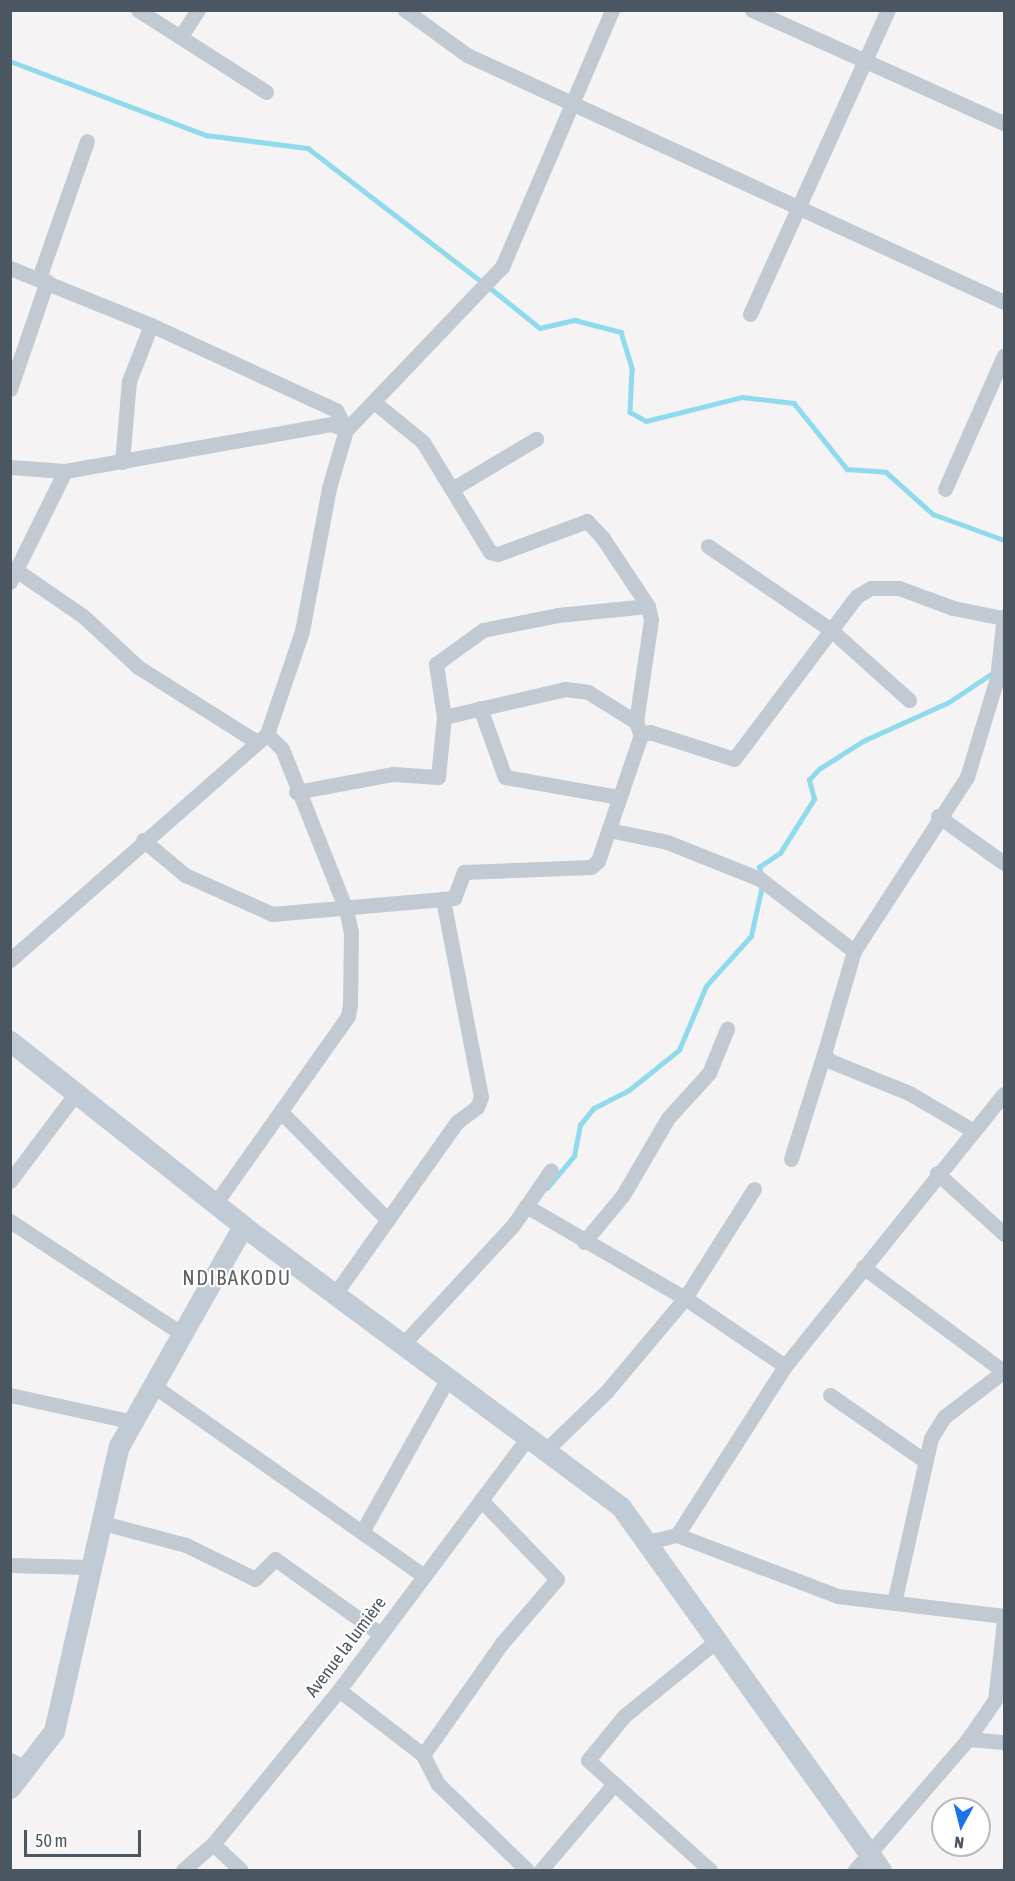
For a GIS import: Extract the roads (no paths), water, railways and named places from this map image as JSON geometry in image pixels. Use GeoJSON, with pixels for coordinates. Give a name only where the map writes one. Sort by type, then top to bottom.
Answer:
{"type":"FeatureCollection","features":[{"type":"Feature","properties":{"kind":"street"},"geometry":{"type":"LineString","coordinates":[[138,10],[266,92]]}},
{"type":"Feature","properties":{"kind":"street"},"geometry":{"type":"LineString","coordinates":[[181,36],[198,10]]}},
{"type":"Feature","properties":{"kind":"street"},"geometry":{"type":"LineString","coordinates":[[405,10],[466,55],[1005,302]]}},
{"type":"Feature","properties":{"kind":"street"},"geometry":{"type":"LineString","coordinates":[[10,960],[143,840],[262,738],[302,631],[328,488],[346,430],[489,284],[502,267],[612,10]]}},
{"type":"Feature","properties":{"kind":"street"},"geometry":{"type":"LineString","coordinates":[[752,10],[865,63],[1005,123]]}},
{"type":"Feature","properties":{"kind":"street"},"geometry":{"type":"LineString","coordinates":[[750,314],[888,10]]}},
{"type":"Feature","properties":{"kind":"street"},"geometry":{"type":"LineString","coordinates":[[10,389],[87,141]]}},
{"type":"Feature","properties":{"kind":"street"},"geometry":{"type":"LineString","coordinates":[[10,268],[43,279],[151,325],[336,410],[346,430]]}},
{"type":"Feature","properties":{"kind":"street"},"geometry":{"type":"LineString","coordinates":[[122,462],[129,381],[151,325]]}},
{"type":"Feature","properties":{"kind":"street"},"geometry":{"type":"LineString","coordinates":[[945,489],[1005,355]]}},
{"type":"Feature","properties":{"kind":"street"},"geometry":{"type":"LineString","coordinates":[[143,840],[184,875],[256,910],[272,914],[454,898],[464,872],[591,867],[598,861],[609,831],[638,728],[651,620],[648,606],[587,521],[498,554],[490,552],[423,442],[374,402]]}},
{"type":"Feature","properties":{"kind":"street"},"geometry":{"type":"LineString","coordinates":[[10,467],[65,471],[332,424],[346,430]]}},
{"type":"Feature","properties":{"kind":"street"},"geometry":{"type":"LineString","coordinates":[[452,489],[536,439]]}},
{"type":"Feature","properties":{"kind":"street"},"geometry":{"type":"LineString","coordinates":[[65,471],[13,576],[82,616],[138,667],[282,749],[296,792],[345,907],[351,932],[348,1016],[215,1204]]}},
{"type":"Feature","properties":{"kind":"street"},"geometry":{"type":"LineString","coordinates":[[708,546],[831,630],[909,700]]}},
{"type":"Feature","properties":{"kind":"street"},"geometry":{"type":"LineString","coordinates":[[444,717],[565,689],[588,692],[638,728],[734,759],[857,596],[871,588],[899,588],[953,608],[1004,617],[997,678],[984,728],[967,777],[938,816],[854,951],[791,1159]]}},
{"type":"Feature","properties":{"kind":"street"},"geometry":{"type":"LineString","coordinates":[[296,792],[393,774],[438,777],[444,717],[436,664],[483,630],[558,615],[648,606]]}},
{"type":"Feature","properties":{"kind":"street"},"geometry":{"type":"LineString","coordinates":[[480,708],[506,777],[619,797]]}},
{"type":"Feature","properties":{"kind":"street"},"geometry":{"type":"LineString","coordinates":[[938,816],[1005,863]]}},
{"type":"Feature","properties":{"kind":"street"},"geometry":{"type":"LineString","coordinates":[[609,831],[667,842],[760,879],[854,951]]}},
{"type":"Feature","properties":{"kind":"street"},"geometry":{"type":"LineString","coordinates":[[335,1294],[457,1122],[477,1107],[481,1097],[443,899]]}},
{"type":"Feature","properties":{"kind":"street"},"geometry":{"type":"LineString","coordinates":[[584,1242],[623,1195],[668,1118],[710,1073],[727,1029]]}},
{"type":"Feature","properties":{"kind":"street"},"geometry":{"type":"LineString","coordinates":[[10,1041],[243,1226],[621,1508],[868,1865],[968,1739],[995,1700],[1005,1621]]}},
{"type":"Feature","properties":{"kind":"street"},"geometry":{"type":"LineString","coordinates":[[824,1054],[830,1061],[909,1093],[972,1130]]}},
{"type":"Feature","properties":{"kind":"street"},"geometry":{"type":"LineString","coordinates":[[10,1181],[76,1093]]}},
{"type":"Feature","properties":{"kind":"street"},"geometry":{"type":"LineString","coordinates":[[677,1535],[785,1366],[937,1173],[1005,1094]]}},
{"type":"Feature","properties":{"kind":"street"},"geometry":{"type":"LineString","coordinates":[[281,1112],[388,1220]]}},
{"type":"Feature","properties":{"kind":"street"},"geometry":{"type":"LineString","coordinates":[[403,1344],[526,1206],[551,1170]]}},
{"type":"Feature","properties":{"kind":"street"},"geometry":{"type":"LineString","coordinates":[[937,1173],[1005,1234]]}},
{"type":"Feature","properties":{"kind":"street"},"geometry":{"type":"LineString","coordinates":[[546,1450],[607,1391],[686,1298],[754,1189]]}},
{"type":"Feature","properties":{"kind":"street"},"geometry":{"type":"LineString","coordinates":[[526,1206],[584,1242],[686,1298],[785,1366]]}},
{"type":"Feature","properties":{"kind":"street"},"geometry":{"type":"LineString","coordinates":[[10,1221],[182,1334]]}},
{"type":"Feature","properties":{"kind":"street"},"geometry":{"type":"LineString","coordinates":[[10,1788],[18,1764],[54,1731],[99,1522],[129,1421],[182,1334],[243,1226]]}},
{"type":"Feature","properties":{"kind":"street"},"geometry":{"type":"LineString","coordinates":[[863,1267],[1004,1371],[944,1417],[931,1438],[894,1603]]}},
{"type":"Feature","properties":{"kind":"street"},"geometry":{"type":"LineString","coordinates":[[362,1532],[448,1378]]}},
{"type":"Feature","properties":{"kind":"street"},"geometry":{"type":"LineString","coordinates":[[151,1384],[424,1576]]}},
{"type":"Feature","properties":{"kind":"street"},"geometry":{"type":"LineString","coordinates":[[10,1395],[129,1421]]}},
{"type":"Feature","properties":{"kind":"street"},"geometry":{"type":"LineString","coordinates":[[830,1395],[925,1461]]}},
{"type":"Feature","properties":{"kind":"street","name":"Avenue la lumière"},"geometry":{"type":"LineString","coordinates":[[183,1870],[213,1844],[339,1690],[528,1437]]}},
{"type":"Feature","properties":{"kind":"street"},"geometry":{"type":"LineString","coordinates":[[423,1755],[502,1643],[557,1579],[481,1500]]}},
{"type":"Feature","properties":{"kind":"street"},"geometry":{"type":"LineString","coordinates":[[99,1522],[186,1545],[255,1579],[275,1559],[380,1634]]}},
{"type":"Feature","properties":{"kind":"street"},"geometry":{"type":"LineString","coordinates":[[644,1543],[677,1535],[838,1596],[1005,1616]]}},
{"type":"Feature","properties":{"kind":"street"},"geometry":{"type":"LineString","coordinates":[[10,1565],[89,1567]]}},
{"type":"Feature","properties":{"kind":"street"},"geometry":{"type":"LineString","coordinates":[[710,1870],[588,1760],[624,1716],[715,1642]]}},
{"type":"Feature","properties":{"kind":"street"},"geometry":{"type":"LineString","coordinates":[[339,1690],[423,1755],[438,1784],[526,1870]]}},
{"type":"Feature","properties":{"kind":"street"},"geometry":{"type":"LineString","coordinates":[[968,1739],[1005,1742]]}},
{"type":"Feature","properties":{"kind":"street"},"geometry":{"type":"LineString","coordinates":[[541,1870],[614,1784]]}},
{"type":"Feature","properties":{"kind":"street"},"geometry":{"type":"LineString","coordinates":[[213,1844],[241,1870]]}},
{"type":"Feature","properties":{"kind":"waterway"},"geometry":{"type":"LineString","coordinates":[[10,61],[206,135],[308,148],[482,282]]}},
{"type":"Feature","properties":{"kind":"waterway"},"geometry":{"type":"LineString","coordinates":[[489,287],[540,328],[575,320],[621,332],[632,369],[630,412],[646,421],[742,397],[794,403],[847,469],[886,472],[933,514],[1004,540]]}},
{"type":"Feature","properties":{"kind":"waterway"},"geometry":{"type":"LineString","coordinates":[[761,875],[759,867],[780,853],[814,799],[809,780],[819,769],[863,741],[949,702],[994,672]]}},
{"type":"Feature","properties":{"kind":"waterway"},"geometry":{"type":"LineString","coordinates":[[547,1188],[574,1156],[580,1125],[594,1108],[629,1090],[679,1050],[706,986],[751,936],[762,886]]}},
{"type":"Feature","properties":{"kind":"district","name":"NDIBAKODU"},"geometry":{"type":"Point","coordinates":[237,1277]}}]}
